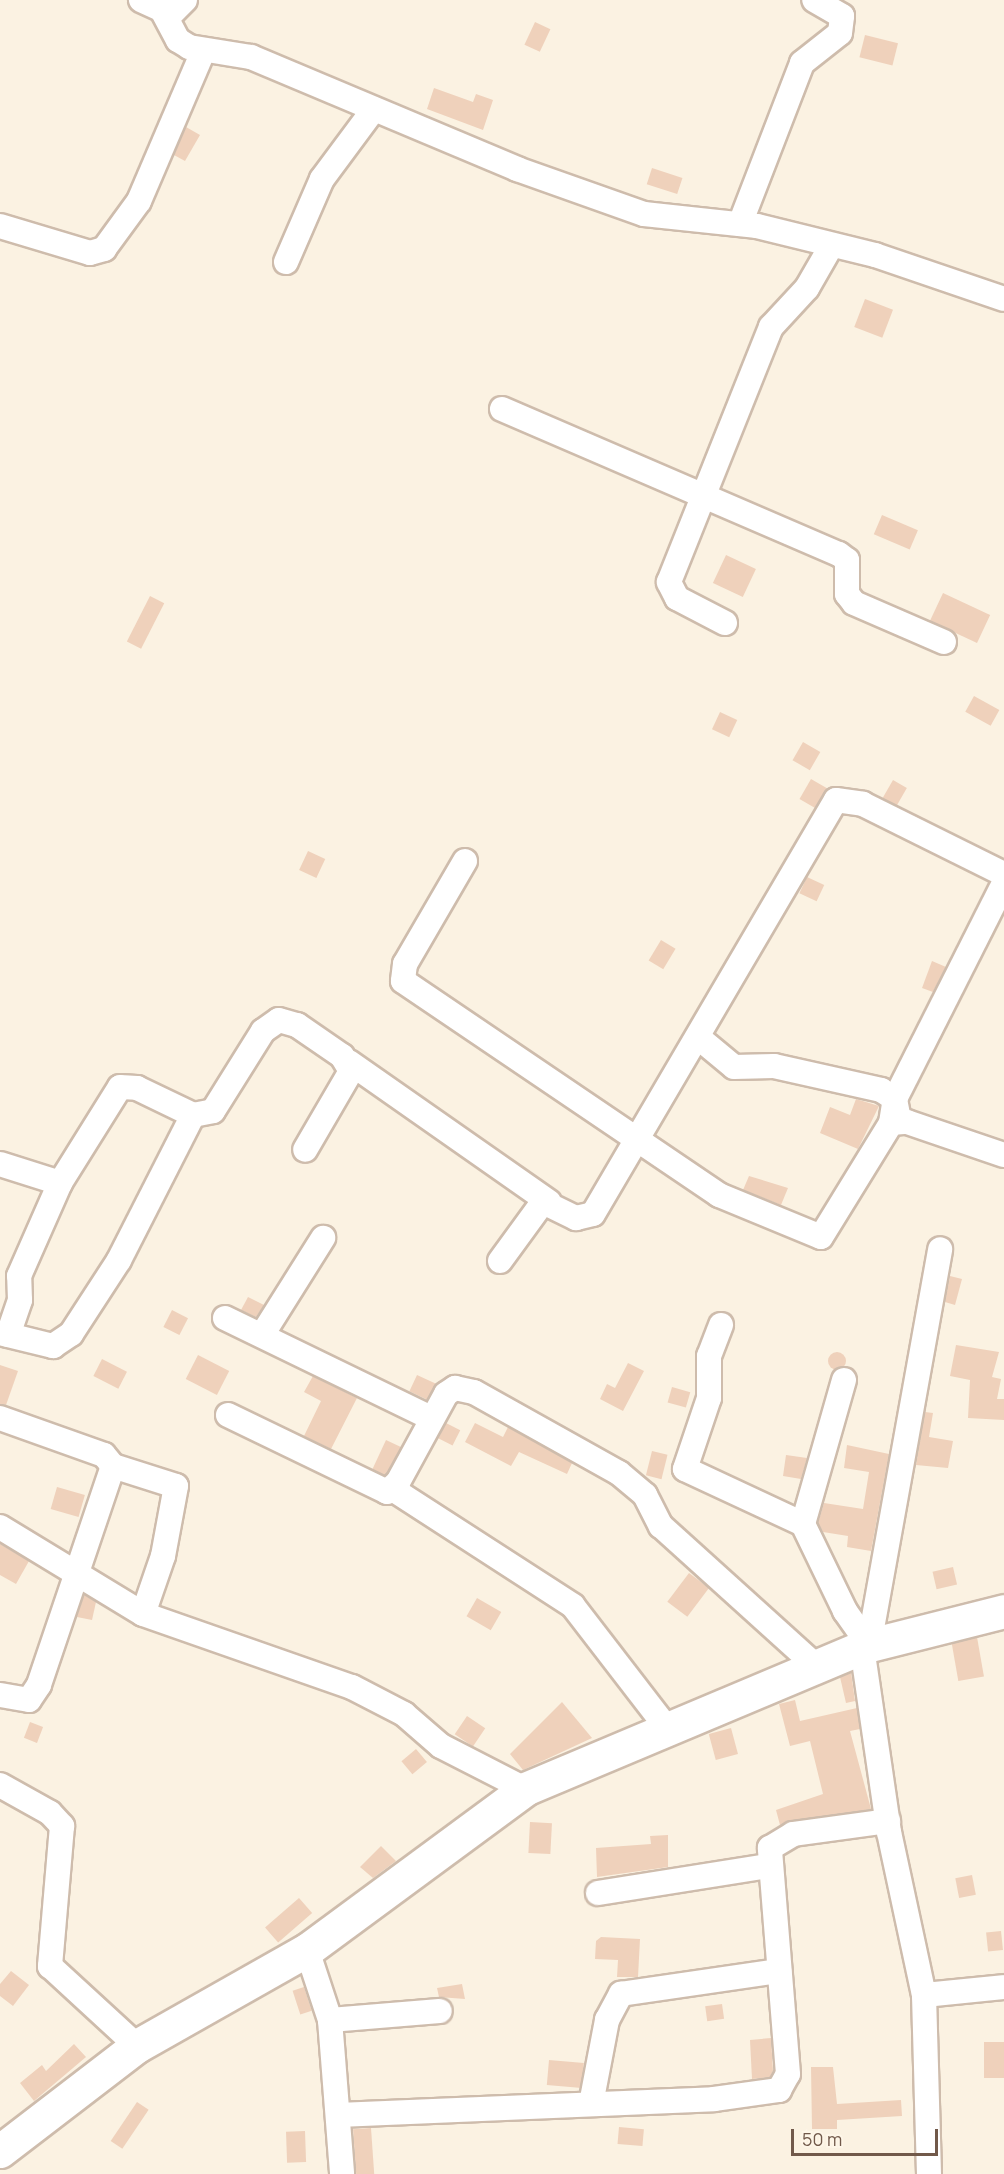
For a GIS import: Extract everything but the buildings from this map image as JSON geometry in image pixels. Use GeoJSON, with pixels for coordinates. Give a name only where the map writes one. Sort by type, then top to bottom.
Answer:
{"type":"FeatureCollection","features":[{"type":"Feature","properties":{"kind":"street"},"geometry":{"type":"LineString","coordinates":[[141,0],[168,18],[178,40],[202,52],[252,57],[374,109],[644,214],[740,224],[830,248],[875,255],[1004,299]]}},
{"type":"Feature","properties":{"kind":"street"},"geometry":{"type":"LineString","coordinates":[[168,18],[185,0]]}},
{"type":"Feature","properties":{"kind":"street"},"geometry":{"type":"LineString","coordinates":[[740,224],[802,63],[840,33],[842,16],[814,0]]}},
{"type":"Feature","properties":{"kind":"street"},"geometry":{"type":"LineString","coordinates":[[0,226],[90,253],[104,249],[138,201],[202,52]]}},
{"type":"Feature","properties":{"kind":"street"},"geometry":{"type":"LineString","coordinates":[[286,262],[322,179],[374,109]]}},
{"type":"Feature","properties":{"kind":"street"},"geometry":{"type":"LineString","coordinates":[[725,623],[670,592],[675,564],[777,315],[807,288],[830,248]]}},
{"type":"Feature","properties":{"kind":"street"},"geometry":{"type":"LineString","coordinates":[[502,409],[704,493],[839,554],[847,560],[847,594],[854,603],[944,642]]}},
{"type":"Feature","properties":{"kind":"street"},"geometry":{"type":"LineString","coordinates":[[193,1115],[119,1260],[71,1334],[53,1346],[4,1334],[20,1300],[19,1276],[60,1183],[120,1087],[137,1088],[193,1115],[213,1110],[263,1031],[279,1020],[297,1025],[549,1202],[576,1218],[593,1214],[699,1038],[836,800],[863,804],[1004,874]]}},
{"type":"Feature","properties":{"kind":"street"},"geometry":{"type":"LineString","coordinates":[[465,861],[405,964],[403,981],[635,1143],[719,1196],[821,1237],[895,1114],[1004,884]]}},
{"type":"Feature","properties":{"kind":"street"},"geometry":{"type":"LineString","coordinates":[[699,1038],[734,1067],[774,1066],[867,1085],[895,1114],[1004,1155]]}},
{"type":"Feature","properties":{"kind":"street"},"geometry":{"type":"LineString","coordinates":[[305,1150],[347,1082],[349,1062]]}},
{"type":"Feature","properties":{"kind":"street"},"geometry":{"type":"LineString","coordinates":[[0,1164],[60,1183]]}},
{"type":"Feature","properties":{"kind":"street"},"geometry":{"type":"LineString","coordinates":[[500,1261],[537,1207],[549,1202]]}},
{"type":"Feature","properties":{"kind":"street"},"geometry":{"type":"LineString","coordinates":[[262,1335],[323,1238]]}},
{"type":"Feature","properties":{"kind":"street"},"geometry":{"type":"LineString","coordinates":[[929,2174],[924,1995],[888,1821],[866,1646],[940,1249]]}},
{"type":"Feature","properties":{"kind":"street"},"geometry":{"type":"LineString","coordinates":[[225,1318],[431,1418]]}},
{"type":"Feature","properties":{"kind":"street"},"geometry":{"type":"LineString","coordinates":[[721,1326],[709,1356],[709,1398],[685,1469],[803,1524],[845,1611],[866,1646]]}},
{"type":"Feature","properties":{"kind":"street"},"geometry":{"type":"LineString","coordinates":[[803,1524],[844,1380]]}},
{"type":"Feature","properties":{"kind":"street"},"geometry":{"type":"LineString","coordinates":[[394,1490],[446,1394],[455,1388],[474,1392],[619,1473],[645,1494],[662,1526],[816,1666]]}},
{"type":"Feature","properties":{"kind":"street"},"geometry":{"type":"LineString","coordinates":[[228,1415],[377,1489],[394,1490],[573,1606],[667,1728]]}},
{"type":"Feature","properties":{"kind":"street"},"geometry":{"type":"LineString","coordinates":[[0,1418],[104,1455],[113,1466],[176,1486],[163,1556],[144,1614]]}},
{"type":"Feature","properties":{"kind":"street"},"geometry":{"type":"LineString","coordinates":[[0,1695],[23,1701],[33,1695],[79,1576],[113,1466]]}},
{"type":"Feature","properties":{"kind":"street"},"geometry":{"type":"LineString","coordinates":[[0,1527],[144,1614],[352,1686],[404,1714],[441,1746],[525,1789]]}},
{"type":"Feature","properties":{"kind":"street"},"geometry":{"type":"LineString","coordinates":[[0,2151],[137,2046],[307,1950],[525,1789],[866,1646],[1004,1611]]}},
{"type":"Feature","properties":{"kind":"street"},"geometry":{"type":"LineString","coordinates":[[0,1785],[62,1826],[50,1966],[137,2046]]}},
{"type":"Feature","properties":{"kind":"street"},"geometry":{"type":"LineString","coordinates":[[338,2115],[591,2104],[779,2090],[788,2074],[768,1866],[770,1848],[793,1834],[888,1821]]}},
{"type":"Feature","properties":{"kind":"street"},"geometry":{"type":"LineString","coordinates":[[598,1893],[768,1866]]}},
{"type":"Feature","properties":{"kind":"street"},"geometry":{"type":"LineString","coordinates":[[307,1950],[330,2020],[342,2174]]}},
{"type":"Feature","properties":{"kind":"street"},"geometry":{"type":"LineString","coordinates":[[591,2104],[607,2020],[621,1994],[779,1971]]}},
{"type":"Feature","properties":{"kind":"street"},"geometry":{"type":"LineString","coordinates":[[924,1995],[1004,1987]]}},
{"type":"Feature","properties":{"kind":"street"},"geometry":{"type":"LineString","coordinates":[[330,2020],[440,2011]]}}]}
